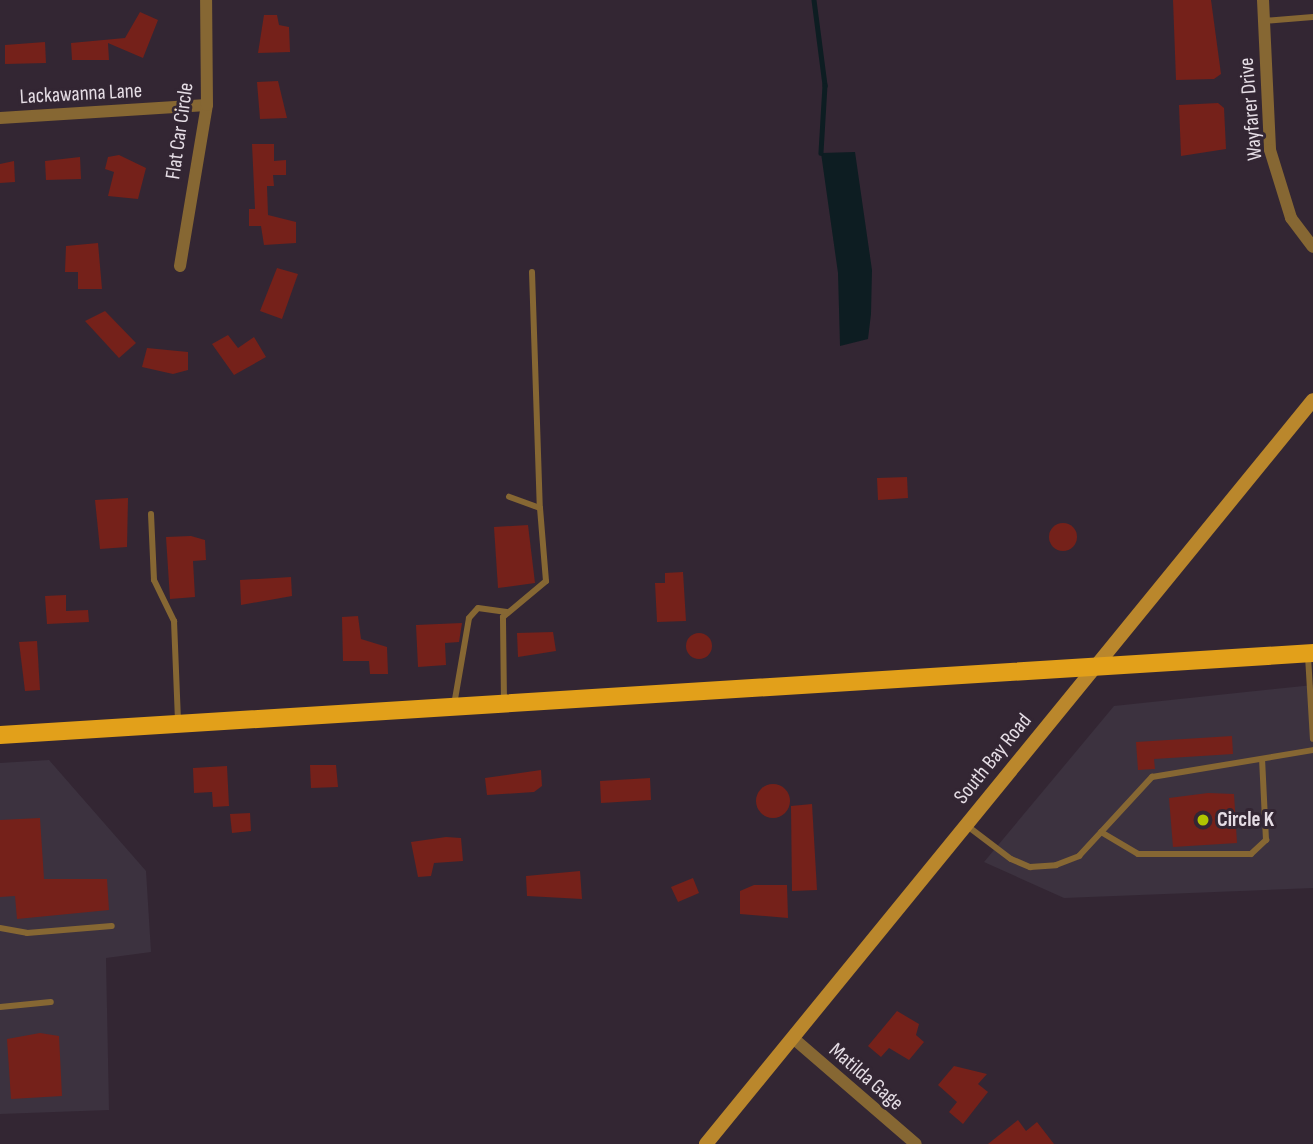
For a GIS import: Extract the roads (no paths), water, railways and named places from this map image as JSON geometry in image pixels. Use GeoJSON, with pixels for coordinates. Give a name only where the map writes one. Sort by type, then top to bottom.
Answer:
{"type":"FeatureCollection","features":[{"type":"Feature","properties":{"kind":"main road"},"geometry":{"type":"LineString","coordinates":[[0,735],[1311,653]]}},
{"type":"Feature","properties":{"kind":"street","name":"Flat Car Circle"},"geometry":{"type":"LineString","coordinates":[[180,266],[207,105],[206,0]]}},
{"type":"Feature","properties":{"kind":"street","name":"Wayfarer Drive"},"geometry":{"type":"LineString","coordinates":[[1263,0],[1270,150],[1291,218],[1313,247]]}},
{"type":"Feature","properties":{"kind":"street","name":"Lackawanna Lane"},"geometry":{"type":"LineString","coordinates":[[0,118],[207,105]]}},
{"type":"Feature","properties":{"kind":"street","name":"South Bay Road"},"geometry":{"type":"LineString","coordinates":[[706,1144],[1313,400]]}},
{"type":"Feature","properties":{"kind":"street","name":"Matilda Gage"},"geometry":{"type":"LineString","coordinates":[[793,1038],[916,1144]]}},
{"type":"Feature","properties":{"kind":"lane"},"geometry":{"type":"LineString","coordinates":[[1264,21],[1313,17]]}},
{"type":"Feature","properties":{"kind":"lane"},"geometry":{"type":"LineString","coordinates":[[454,707],[469,618],[478,608],[507,611],[546,581],[540,508],[532,272]]}},
{"type":"Feature","properties":{"kind":"lane"},"geometry":{"type":"LineString","coordinates":[[509,497],[540,508]]}},
{"type":"Feature","properties":{"kind":"lane"},"geometry":{"type":"LineString","coordinates":[[152,513],[154,580],[173,621],[178,724]]}},
{"type":"Feature","properties":{"kind":"lane"},"geometry":{"type":"LineString","coordinates":[[504,704],[507,611]]}},
{"type":"Feature","properties":{"kind":"lane"},"geometry":{"type":"LineString","coordinates":[[1311,653],[1313,739]]}},
{"type":"Feature","properties":{"kind":"lane"},"geometry":{"type":"LineString","coordinates":[[966,825],[1030,867],[1079,856],[1152,777],[1313,750]]}},
{"type":"Feature","properties":{"kind":"lane"},"geometry":{"type":"LineString","coordinates":[[1101,832],[1138,854],[1251,854],[1266,840],[1262,759]]}},
{"type":"Feature","properties":{"kind":"lane"},"geometry":{"type":"LineString","coordinates":[[0,928],[27,933],[112,926]]}},
{"type":"Feature","properties":{"kind":"lane"},"geometry":{"type":"LineString","coordinates":[[0,1007],[51,1002]]}},
{"type":"Feature","properties":{"kind":"waterway"},"geometry":{"type":"LineString","coordinates":[[814,0],[825,85],[821,153]]}},
{"type":"Feature","properties":{"kind":"place","name":"Circle K"},"geometry":{"type":"Point","coordinates":[1203,820]}}]}
